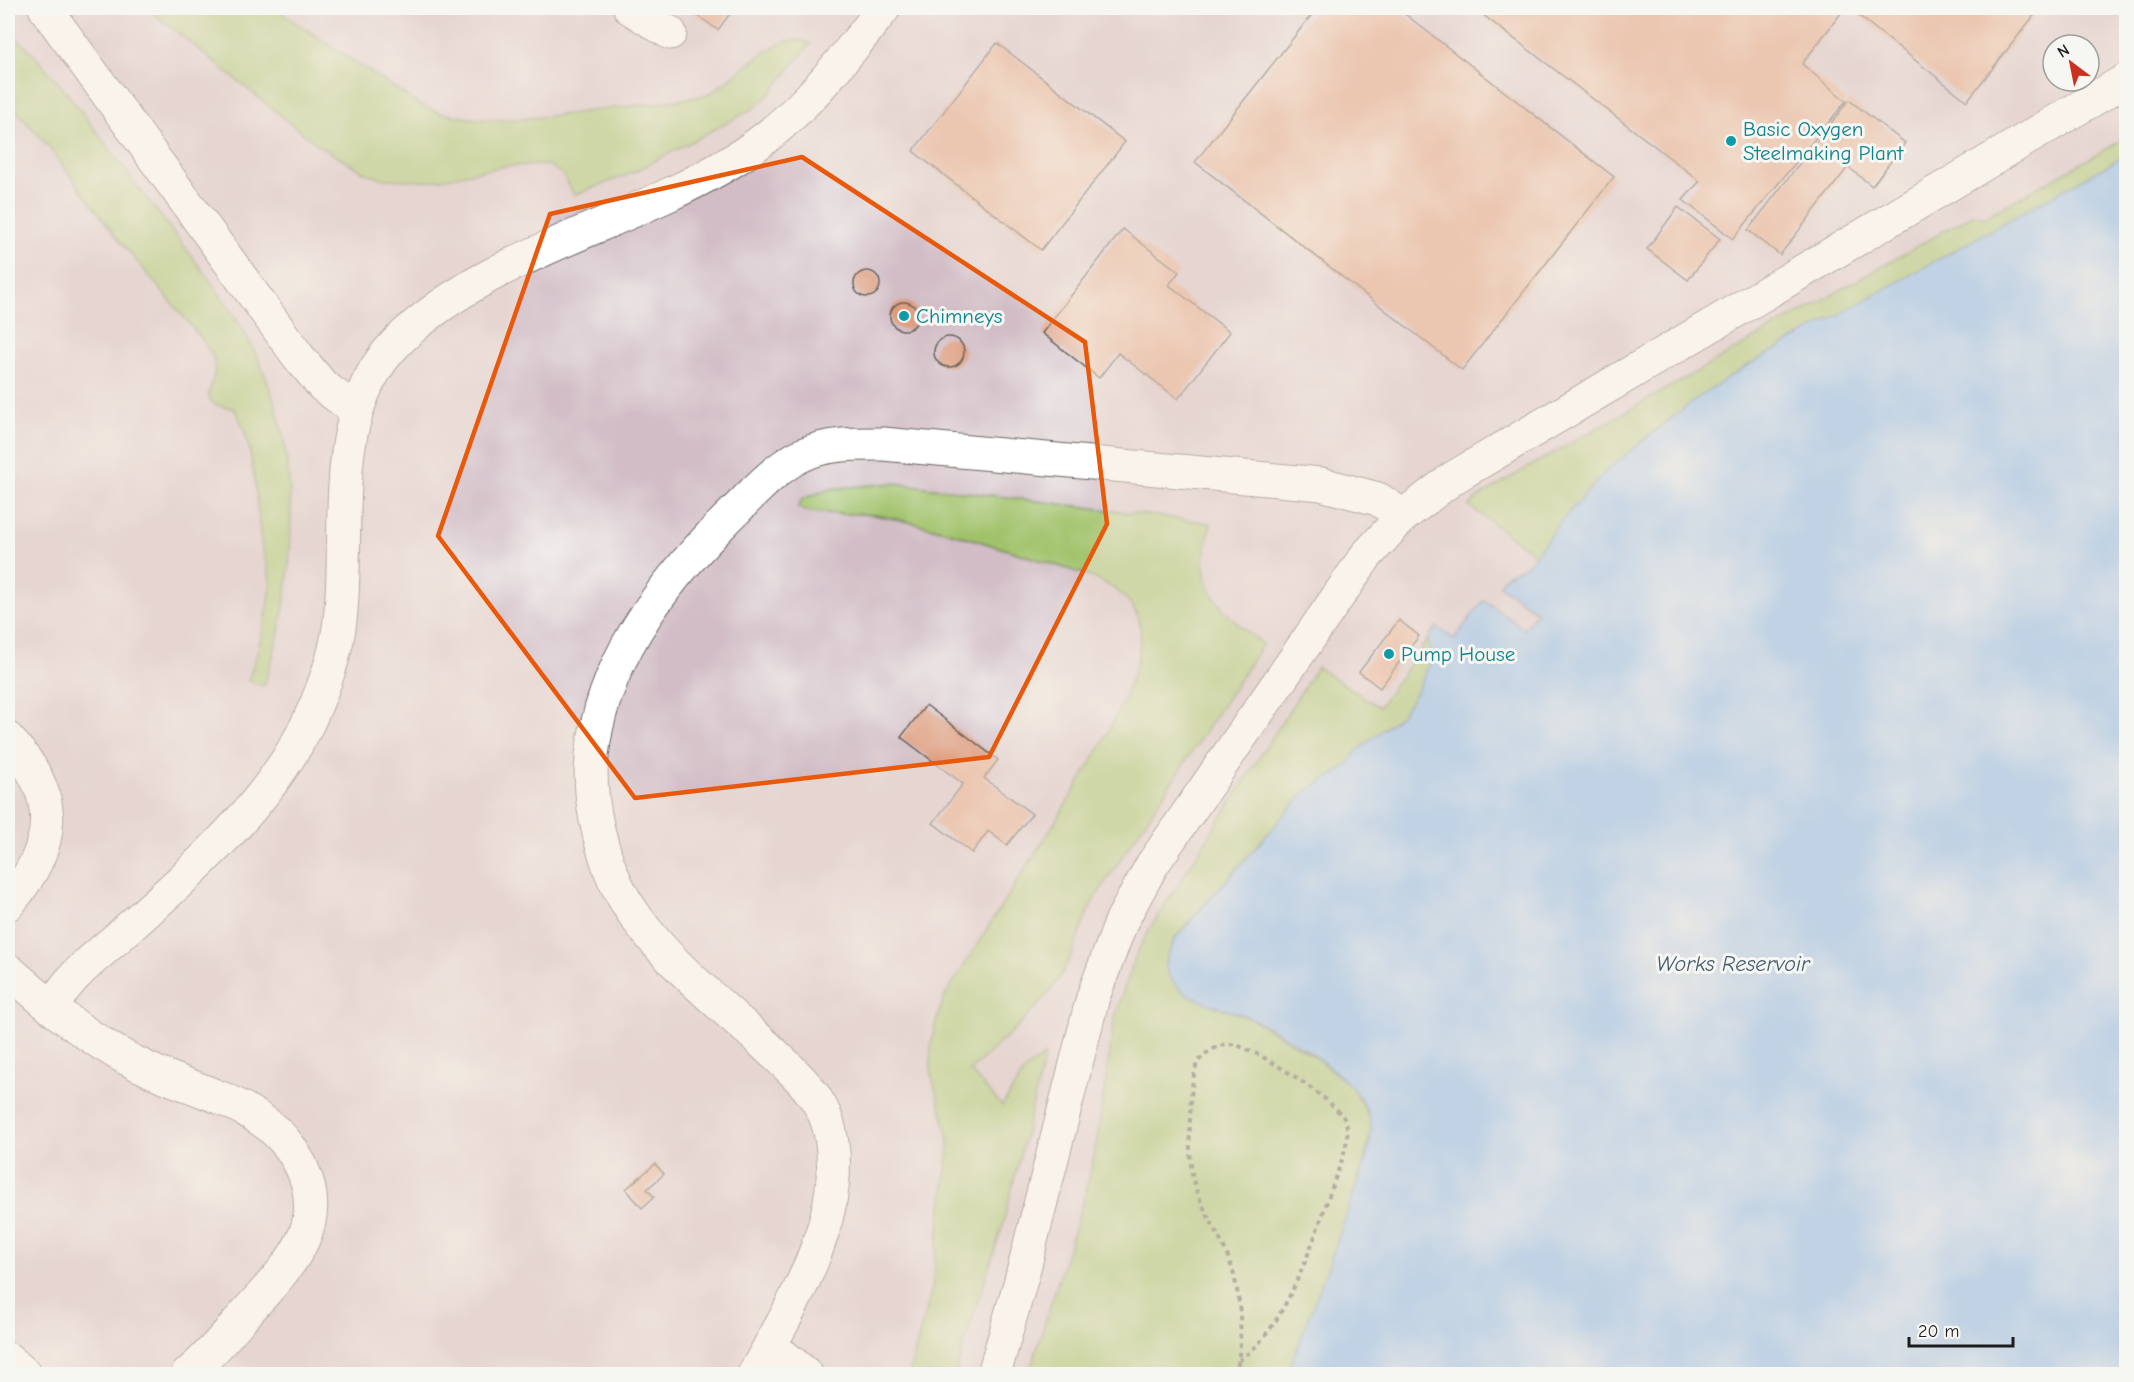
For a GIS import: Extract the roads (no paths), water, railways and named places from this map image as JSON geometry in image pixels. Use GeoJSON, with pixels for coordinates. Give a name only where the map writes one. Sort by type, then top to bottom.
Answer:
{"type":"FeatureCollection","features":[{"type":"Feature","properties":{"kind":"lane"},"geometry":{"type":"LineString","coordinates":[[45,8],[298,356],[323,386],[357,411]]}},
{"type":"Feature","properties":{"kind":"lane"},"geometry":{"type":"LineString","coordinates":[[630,8],[670,33]]}},
{"type":"Feature","properties":{"kind":"lane"},"geometry":{"type":"LineString","coordinates":[[52,1008],[65,986],[83,966],[121,934],[213,848],[249,809],[271,782],[314,710],[337,645],[341,618],[347,458],[361,394],[380,362],[421,321],[482,281],[687,185],[762,141],[785,124],[823,84],[884,8]]}},
{"type":"Feature","properties":{"kind":"lane"},"geometry":{"type":"LineString","coordinates":[[994,1374],[1021,1280],[1093,997],[1122,920],[1152,865],[1372,549],[1403,516],[1453,478],[2127,80]]}},
{"type":"Feature","properties":{"kind":"lane"},"geometry":{"type":"LineString","coordinates":[[754,1374],[801,1285],[825,1221],[832,1180],[828,1124],[821,1107],[800,1079],[679,965],[636,917],[611,873],[601,843],[591,792],[594,741],[610,683],[626,648],[663,589],[728,517],[790,462],[818,449],[856,444],[1321,484],[1378,499],[1403,516]]}},
{"type":"Feature","properties":{"kind":"lane"},"geometry":{"type":"LineString","coordinates":[[8,740],[37,777],[46,809],[44,844],[39,859],[31,875],[8,903]]}},
{"type":"Feature","properties":{"kind":"lane"},"geometry":{"type":"LineString","coordinates":[[8,970],[52,1008],[93,1038],[137,1064],[231,1103],[260,1118],[286,1141],[306,1178],[311,1195],[311,1212],[310,1225],[303,1241],[277,1278],[188,1374]]}},
{"type":"Feature","properties":{"kind":"lane"},"geometry":{"type":"LineString","coordinates":[[770,1346],[806,1374]]}},
{"type":"Feature","properties":{"kind":"lane"},"geometry":{"type":"LineString","coordinates":[[8,1359],[25,1374]]}},
{"type":"Feature","properties":{"kind":"water","name":"Works Reservoir"},"geometry":{"type":"Polygon","coordinates":[[[2126,155],[2126,1374],[1287,1374],[1328,1269],[1366,1158],[1371,1130],[1368,1113],[1344,1079],[1306,1050],[1253,1019],[1200,1001],[1177,987],[1165,963],[1175,939],[1304,793],[1347,766],[1356,752],[1401,715],[1416,693],[1432,659],[1428,639],[1436,627],[1454,639],[1484,600],[1524,629],[1537,612],[1499,585],[1505,576],[1528,564],[1561,521],[1609,468],[1701,395],[1752,363],[2126,155]]]}},
{"type":"Feature","properties":{"kind":"place","name":"Basic Oxygen Steelmaking Plant"},"geometry":{"type":"Point","coordinates":[1731,141]}},
{"type":"Feature","properties":{"kind":"place","name":"Chimneys"},"geometry":{"type":"Point","coordinates":[904,316]}},
{"type":"Feature","properties":{"kind":"place","name":"Pump House"},"geometry":{"type":"Point","coordinates":[1389,654]}}]}
